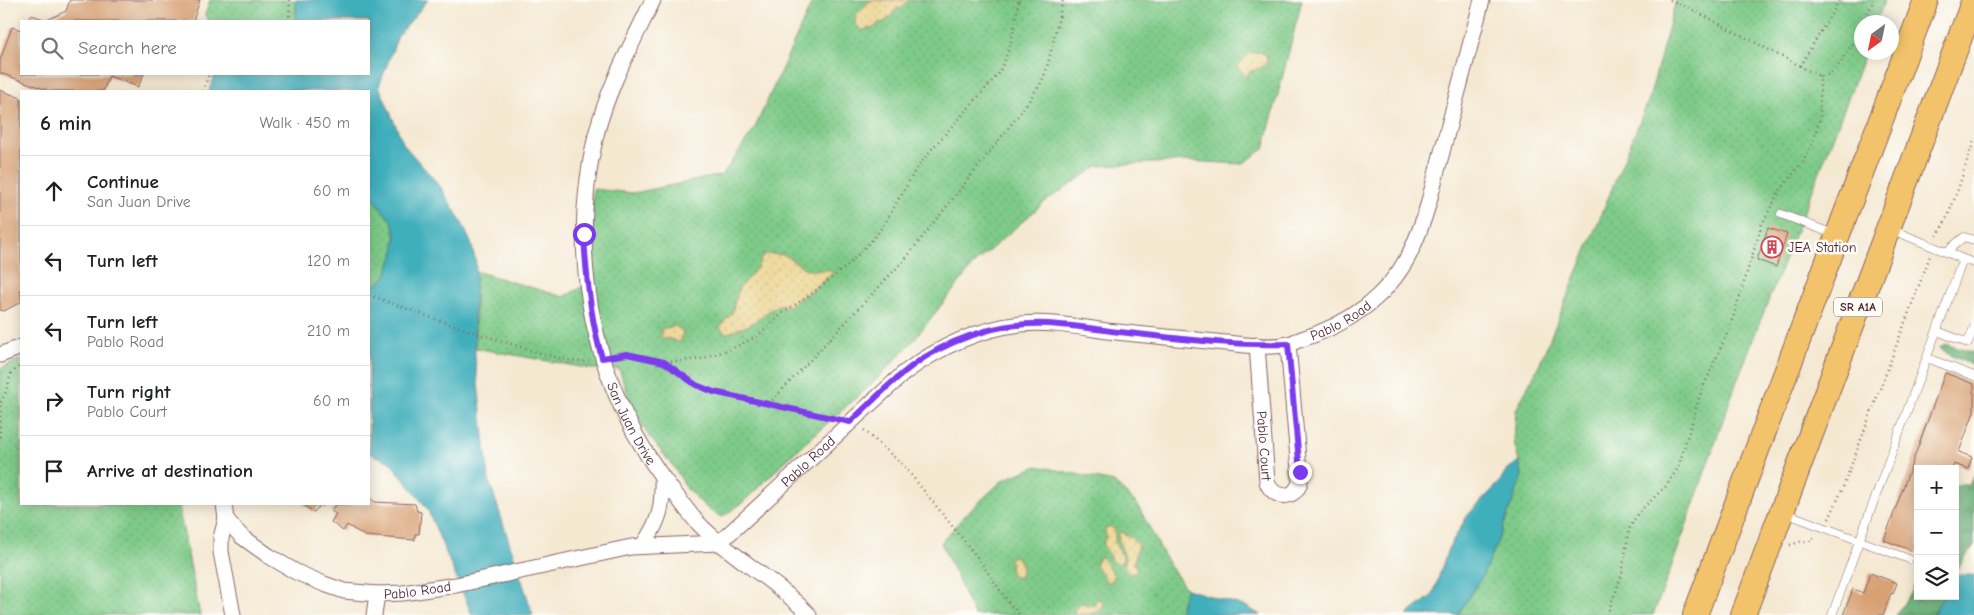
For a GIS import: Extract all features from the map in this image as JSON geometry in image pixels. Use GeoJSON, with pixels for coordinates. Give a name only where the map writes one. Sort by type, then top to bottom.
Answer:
{"type":"FeatureCollection","features":[{"type":"Feature","properties":{"kind":"main road","name":"SR A1A"},"geometry":{"type":"LineString","coordinates":[[1696,615],[1926,0]]}},
{"type":"Feature","properties":{"kind":"main road","name":"SR A1A"},"geometry":{"type":"LineString","coordinates":[[1743,615],[1972,11]]}},
{"type":"Feature","properties":{"kind":"street","name":"San Juan Drive"},"geometry":{"type":"LineString","coordinates":[[653,0],[610,92],[591,161],[584,234],[586,269],[592,312],[602,358],[622,408],[643,448],[662,477],[698,523],[719,543],[763,576],[809,615]]}},
{"type":"Feature","properties":{"kind":"street","name":"Pablo Road"},"geometry":{"type":"LineString","coordinates":[[225,511],[241,536],[296,572],[344,591],[377,594],[403,593],[456,585],[642,545],[719,543],[904,373],[926,357],[959,340],[1003,327],[1048,324],[1257,345],[1288,344],[1321,334],[1356,314],[1388,285],[1410,254],[1428,206],[1482,0]]}},
{"type":"Feature","properties":{"kind":"street","name":"Pablo Court"},"geometry":{"type":"LineString","coordinates":[[1257,345],[1267,482],[1271,491],[1277,495],[1285,496],[1295,492],[1300,482],[1288,344]]}},
{"type":"Feature","properties":{"kind":"street"},"geometry":{"type":"LineString","coordinates":[[0,355],[20,347]]}},
{"type":"Feature","properties":{"kind":"street"},"geometry":{"type":"LineString","coordinates":[[642,545],[653,530],[660,513],[662,477]]}},
{"type":"Feature","properties":{"kind":"street"},"geometry":{"type":"LineString","coordinates":[[225,511],[221,552],[233,615]]}},
{"type":"Feature","properties":{"kind":"street"},"geometry":{"type":"LineString","coordinates":[[374,615],[377,594]]}},
{"type":"Feature","properties":{"kind":"lane"},"geometry":{"type":"LineString","coordinates":[[1781,214],[1838,236]]}},
{"type":"Feature","properties":{"kind":"lane"},"geometry":{"type":"LineString","coordinates":[[1888,229],[1974,263]]}},
{"type":"Feature","properties":{"kind":"lane"},"geometry":{"type":"LineString","coordinates":[[1946,252],[1964,237],[1974,240]]}},
{"type":"Feature","properties":{"kind":"lane"},"geometry":{"type":"LineString","coordinates":[[1832,615],[1963,259]]}},
{"type":"Feature","properties":{"kind":"lane"},"geometry":{"type":"LineString","coordinates":[[1937,331],[1968,343],[1974,327]]}},
{"type":"Feature","properties":{"kind":"lane"},"geometry":{"type":"LineString","coordinates":[[1927,358],[1974,376]]}},
{"type":"Feature","properties":{"kind":"lane"},"geometry":{"type":"LineString","coordinates":[[1781,512],[1909,559]]}},
{"type":"Feature","properties":{"kind":"path"},"geometry":{"type":"LineString","coordinates":[[289,20],[290,0]]}},
{"type":"Feature","properties":{"kind":"path"},"geometry":{"type":"LineString","coordinates":[[370,296],[481,335],[573,361],[588,361],[627,354],[664,362],[701,358],[718,354],[745,343],[758,336],[792,306],[814,292],[860,254],[883,226],[905,186],[925,158],[996,77],[1003,66],[1008,53],[1019,0]]}},
{"type":"Feature","properties":{"kind":"path"},"geometry":{"type":"LineString","coordinates":[[769,404],[906,258],[1021,112],[1041,83],[1047,68],[1063,0]]}},
{"type":"Feature","properties":{"kind":"path"},"geometry":{"type":"LineString","coordinates":[[1670,0],[1820,75],[1830,74],[1840,63],[1854,39]]}},
{"type":"Feature","properties":{"kind":"path"},"geometry":{"type":"LineString","coordinates":[[1800,66],[1840,0]]}},
{"type":"Feature","properties":{"kind":"path"},"geometry":{"type":"LineString","coordinates":[[1866,15],[1874,0]]}},
{"type":"Feature","properties":{"kind":"path"},"geometry":{"type":"LineString","coordinates":[[203,90],[209,75]]}},
{"type":"Feature","properties":{"kind":"path"},"geometry":{"type":"LineString","coordinates":[[1607,615],[1622,574],[1630,529],[1639,512],[1666,486],[1678,468],[1700,395],[1730,324],[1762,224],[1780,190],[1803,161],[1811,147],[1820,119],[1820,75]]}},
{"type":"Feature","properties":{"kind":"path"},"geometry":{"type":"LineString","coordinates":[[1786,548],[1800,542],[1809,542],[1831,516],[1933,247],[1953,206],[1974,140]]}},
{"type":"Feature","properties":{"kind":"path"},"geometry":{"type":"LineString","coordinates":[[664,362],[696,385],[714,392],[850,422],[864,430],[904,466],[977,557],[1012,607],[1020,615]]}},
{"type":"Feature","properties":{"kind":"path"},"geometry":{"type":"LineString","coordinates":[[0,437],[0,406],[11,374],[20,367]]}},
{"type":"Feature","properties":{"kind":"green space"},"geometry":{"type":"Polygon","coordinates":[[[210,0],[296,0],[296,20],[208,20],[205,15],[210,0]]]}},
{"type":"Feature","properties":{"kind":"green space"},"geometry":{"type":"Polygon","coordinates":[[[813,0],[1302,0],[1264,149],[1242,164],[1188,161],[1098,166],[1046,201],[975,263],[912,342],[877,379],[793,454],[741,504],[722,517],[709,510],[688,490],[673,466],[648,435],[632,408],[619,369],[592,369],[475,348],[475,271],[564,297],[594,280],[593,189],[633,193],[722,175],[754,130],[813,0]]]}},
{"type":"Feature","properties":{"kind":"green space"},"geometry":{"type":"Polygon","coordinates":[[[1676,0],[1885,0],[1879,15],[1854,15],[1854,60],[1862,60],[1740,373],[1653,615],[1407,615],[1433,595],[1448,549],[1468,515],[1500,482],[1507,470],[1519,461],[1514,442],[1516,410],[1539,365],[1649,99],[1676,0]]]}},
{"type":"Feature","properties":{"kind":"green space"},"geometry":{"type":"Polygon","coordinates":[[[370,194],[391,220],[395,237],[392,262],[386,275],[379,283],[370,288],[370,194]]]}},
{"type":"Feature","properties":{"kind":"green space"},"geometry":{"type":"Polygon","coordinates":[[[1945,344],[1974,353],[1974,366],[1943,352],[1940,347],[1945,344]]]}},
{"type":"Feature","properties":{"kind":"green space"},"geometry":{"type":"Polygon","coordinates":[[[20,359],[20,505],[178,505],[200,615],[0,615],[0,369],[20,359]]]}},
{"type":"Feature","properties":{"kind":"green space"},"geometry":{"type":"Polygon","coordinates":[[[1037,466],[1114,482],[1137,504],[1168,563],[1186,589],[1247,607],[1260,615],[974,615],[941,543],[963,517],[1003,480],[1037,466]]]}},
{"type":"Feature","properties":{"kind":"green space"},"geometry":{"type":"Polygon","coordinates":[[[1974,475],[1974,545],[1959,566],[1959,485],[1969,485],[1974,475]]]}},
{"type":"Feature","properties":{"kind":"green space"},"geometry":{"type":"Polygon","coordinates":[[[1914,586],[1914,600],[1941,600],[1933,615],[1895,615],[1914,586]]]}},
{"type":"Feature","properties":{"kind":"sand"},"geometry":{"type":"Polygon","coordinates":[[[871,0],[908,0],[902,8],[896,9],[891,17],[882,23],[879,22],[874,28],[862,30],[855,24],[856,15],[871,0]]]}},
{"type":"Feature","properties":{"kind":"sand"},"geometry":{"type":"Polygon","coordinates":[[[1261,52],[1267,56],[1266,64],[1259,69],[1250,71],[1246,77],[1237,66],[1249,53],[1261,52]]]}},
{"type":"Feature","properties":{"kind":"sand"},"geometry":{"type":"Polygon","coordinates":[[[763,255],[785,255],[807,270],[830,270],[833,273],[786,307],[784,305],[777,305],[751,324],[728,333],[724,332],[720,327],[732,313],[739,288],[757,268],[763,255]]]}},
{"type":"Feature","properties":{"kind":"sand"},"geometry":{"type":"Polygon","coordinates":[[[676,326],[683,332],[681,341],[677,342],[661,337],[661,329],[676,326]]]}},
{"type":"Feature","properties":{"kind":"sand"},"geometry":{"type":"Polygon","coordinates":[[[1109,526],[1115,530],[1115,543],[1124,560],[1118,564],[1113,562],[1103,545],[1106,536],[1105,529],[1109,526]]]}},
{"type":"Feature","properties":{"kind":"sand"},"geometry":{"type":"Polygon","coordinates":[[[1121,532],[1138,545],[1134,562],[1137,571],[1133,574],[1128,573],[1124,566],[1125,558],[1119,539],[1121,532]]]}},
{"type":"Feature","properties":{"kind":"sand"},"geometry":{"type":"Polygon","coordinates":[[[1012,556],[1017,557],[1022,567],[1019,578],[1011,575],[1010,560],[1012,556]]]}},
{"type":"Feature","properties":{"kind":"sand"},"geometry":{"type":"Polygon","coordinates":[[[1101,556],[1114,575],[1112,581],[1106,582],[1103,574],[1096,567],[1095,564],[1101,556]]]}},
{"type":"Feature","properties":{"kind":"sand"},"geometry":{"type":"Polygon","coordinates":[[[1096,599],[1103,602],[1103,608],[1090,614],[1075,614],[1074,609],[1081,603],[1094,606],[1096,599]]]}},
{"type":"Feature","properties":{"kind":"water"},"geometry":{"type":"Polygon","coordinates":[[[296,0],[428,0],[398,36],[379,86],[404,145],[440,186],[462,223],[471,243],[476,263],[475,357],[489,480],[533,615],[472,615],[427,508],[390,462],[370,453],[370,288],[383,279],[387,273],[394,253],[396,235],[392,222],[370,194],[370,90],[209,90],[215,75],[370,75],[370,20],[296,20],[296,0]]]}},
{"type":"Feature","properties":{"kind":"water"},"geometry":{"type":"Polygon","coordinates":[[[1519,461],[1522,476],[1500,536],[1483,575],[1458,615],[1407,615],[1433,595],[1448,549],[1468,515],[1500,482],[1507,470],[1519,461]]]}},
{"type":"Feature","properties":{"kind":"water"},"geometry":{"type":"Polygon","coordinates":[[[1959,575],[1974,575],[1974,615],[1933,615],[1941,600],[1959,600],[1959,575]]]}},
{"type":"Feature","properties":{"kind":"water"},"geometry":{"type":"Polygon","coordinates":[[[1186,589],[1247,607],[1260,615],[1180,615],[1186,589]]]}},
{"type":"Feature","properties":{"kind":"building"},"geometry":{"type":"Polygon","coordinates":[[[70,0],[200,0],[193,20],[47,20],[66,11],[70,0]]]}},
{"type":"Feature","properties":{"kind":"building"},"geometry":{"type":"Polygon","coordinates":[[[31,15],[47,20],[28,20],[31,15]]]}},
{"type":"Feature","properties":{"kind":"building"},"geometry":{"type":"Polygon","coordinates":[[[12,27],[20,30],[20,75],[144,75],[138,87],[109,76],[103,90],[47,90],[0,73],[0,60],[12,27]]]}},
{"type":"Feature","properties":{"kind":"building"},"geometry":{"type":"Polygon","coordinates":[[[0,90],[20,98],[20,303],[4,311],[0,310],[0,90]]]}},
{"type":"Feature","properties":{"kind":"building","name":"JEA Station"},"geometry":{"type":"Polygon","coordinates":[[[1768,228],[1787,234],[1776,267],[1757,260],[1768,228]]]}},
{"type":"Feature","properties":{"kind":"building"},"geometry":{"type":"Polygon","coordinates":[[[1945,373],[1974,384],[1974,412],[1959,452],[1972,457],[1968,469],[1954,464],[1914,465],[1914,551],[1884,540],[1945,373]]]}},
{"type":"Feature","properties":{"kind":"building"},"geometry":{"type":"Polygon","coordinates":[[[370,498],[375,502],[415,504],[417,511],[421,512],[419,534],[415,534],[415,540],[365,536],[347,525],[343,531],[331,522],[336,514],[331,511],[335,505],[370,505],[370,498]]]}},
{"type":"Feature","properties":{"kind":"building"},"geometry":{"type":"Polygon","coordinates":[[[304,505],[320,505],[314,512],[304,505]]]}},
{"type":"Feature","properties":{"kind":"building"},"geometry":{"type":"Polygon","coordinates":[[[1870,573],[1897,583],[1883,615],[1843,615],[1853,589],[1863,593],[1870,573]]]}},
{"type":"Feature","properties":{"kind":"place","name":"JEA Station"},"geometry":{"type":"Point","coordinates":[1772,247]}},
{"type":"Feature","properties":{"kind":"route"},"geometry":{"type":"LineString","coordinates":[[584,234],[590,304],[602,358],[627,354],[664,362],[696,385],[714,392],[850,422],[904,373],[926,357],[950,344],[976,334],[1003,327],[1023,324],[1048,324],[1250,346],[1288,344],[1300,472]]}}]}
